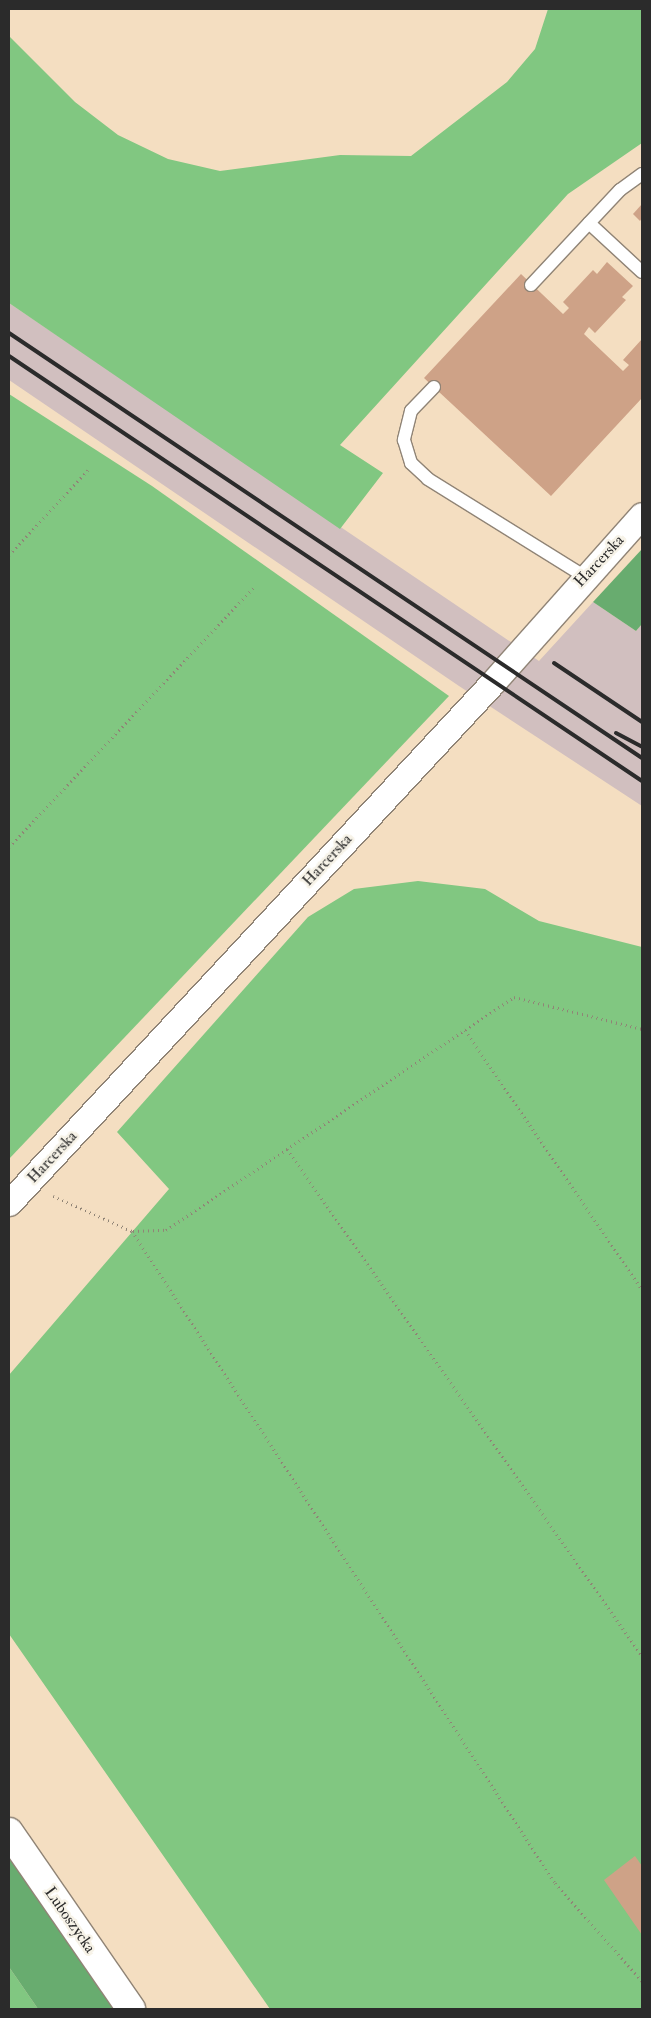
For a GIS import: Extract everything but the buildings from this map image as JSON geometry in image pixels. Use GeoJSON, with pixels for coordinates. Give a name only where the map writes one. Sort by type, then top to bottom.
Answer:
{"type":"FeatureCollection","features":[{"type":"Feature","properties":{"kind":"street","name":"Harcerska"},"geometry":{"type":"LineString","coordinates":[[9,1203],[494,681],[584,576],[642,514]]}},
{"type":"Feature","properties":{"kind":"street","name":"Luboszycka"},"geometry":{"type":"LineString","coordinates":[[9,1832],[131,2009]]}},
{"type":"Feature","properties":{"kind":"lane"},"geometry":{"type":"LineString","coordinates":[[531,285],[620,190],[642,174]]}},
{"type":"Feature","properties":{"kind":"lane"},"geometry":{"type":"LineString","coordinates":[[590,223],[642,272]]}},
{"type":"Feature","properties":{"kind":"lane"},"geometry":{"type":"LineString","coordinates":[[434,387],[411,411],[404,440],[411,464],[428,479],[584,576]]}},
{"type":"Feature","properties":{"kind":"path"},"geometry":{"type":"LineString","coordinates":[[9,555],[88,470]]}},
{"type":"Feature","properties":{"kind":"path"},"geometry":{"type":"LineString","coordinates":[[9,847],[254,587]]}},
{"type":"Feature","properties":{"kind":"path"},"geometry":{"type":"LineString","coordinates":[[26,1184],[132,1231],[166,1230],[514,997],[642,1029]]}},
{"type":"Feature","properties":{"kind":"path"},"geometry":{"type":"LineString","coordinates":[[465,1030],[642,1290]]}},
{"type":"Feature","properties":{"kind":"path"},"geometry":{"type":"LineString","coordinates":[[287,1149],[642,1656]]}},
{"type":"Feature","properties":{"kind":"path"},"geometry":{"type":"LineString","coordinates":[[132,1231],[555,1883],[642,1981]]}},
{"type":"Feature","properties":{"kind":"shaded area"},"geometry":{"type":"Polygon","coordinates":[[[9,303],[539,661],[593,602],[636,631],[642,624],[642,806],[459,686],[9,380],[9,303]]]}},
{"type":"Feature","properties":{"kind":"green space"},"geometry":{"type":"Polygon","coordinates":[[[548,9],[642,9],[642,143],[568,194],[340,445],[383,473],[340,529],[9,303],[9,36],[75,102],[118,135],[168,159],[220,171],[340,155],[411,156],[507,82],[535,49],[548,9]]]}},
{"type":"Feature","properties":{"kind":"green space"},"geometry":{"type":"Polygon","coordinates":[[[9,394],[152,486],[449,696],[9,1159],[9,394]]]}},
{"type":"Feature","properties":{"kind":"green space"},"geometry":{"type":"Polygon","coordinates":[[[642,549],[642,624],[636,631],[593,602],[642,549]]]}},
{"type":"Feature","properties":{"kind":"green space"},"geometry":{"type":"Polygon","coordinates":[[[418,881],[485,889],[539,921],[642,947],[642,2009],[270,2009],[9,1634],[9,1375],[169,1189],[117,1132],[308,917],[354,889],[418,881]]]}},
{"type":"Feature","properties":{"kind":"green space"},"geometry":{"type":"Polygon","coordinates":[[[9,1832],[131,2009],[38,2009],[9,1967],[9,1832]]]}},
{"type":"Feature","properties":{"kind":"green space"},"geometry":{"type":"Polygon","coordinates":[[[9,1967],[38,2009],[9,2009],[9,1967]]]}},
{"type":"Feature","properties":{"kind":"railway"},"geometry":{"type":"LineString","coordinates":[[9,333],[642,758]]}},
{"type":"Feature","properties":{"kind":"railway"},"geometry":{"type":"LineString","coordinates":[[9,356],[642,781]]}},
{"type":"Feature","properties":{"kind":"railway"},"geometry":{"type":"LineString","coordinates":[[554,663],[642,722]]}},
{"type":"Feature","properties":{"kind":"railway"},"geometry":{"type":"LineString","coordinates":[[616,733],[642,747]]}}]}
